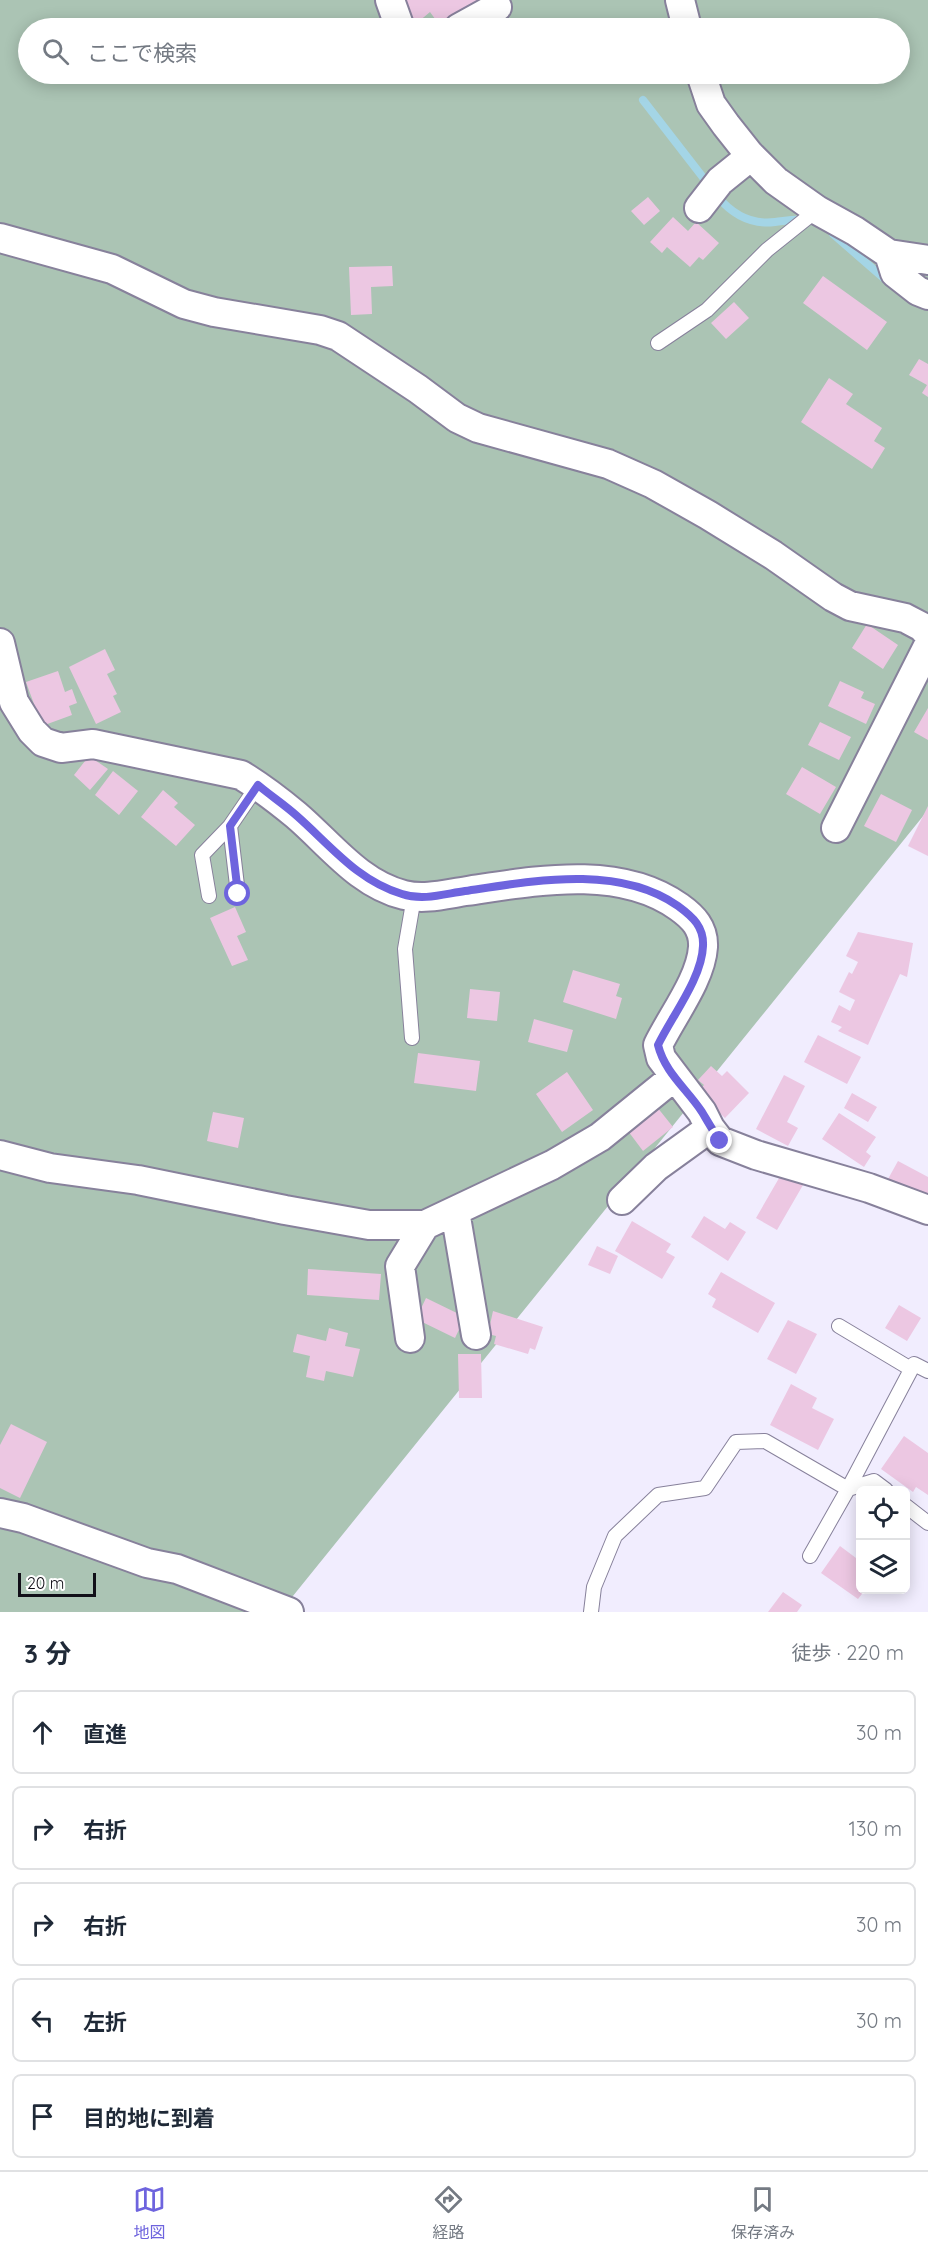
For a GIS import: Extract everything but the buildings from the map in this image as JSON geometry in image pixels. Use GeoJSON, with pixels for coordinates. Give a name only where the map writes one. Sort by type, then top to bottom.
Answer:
{"type":"FeatureCollection","features":[{"type":"Feature","properties":{"kind":"street"},"geometry":{"type":"LineString","coordinates":[[390,0],[396,18]]}},
{"type":"Feature","properties":{"kind":"street"},"geometry":{"type":"LineString","coordinates":[[680,0],[684,18]]}},
{"type":"Feature","properties":{"kind":"street"},"geometry":{"type":"LineString","coordinates":[[477,18],[497,7]]}},
{"type":"Feature","properties":{"kind":"street"},"geometry":{"type":"LineString","coordinates":[[704,84],[711,104],[751,156],[813,213],[855,231],[889,254],[928,260]]}},
{"type":"Feature","properties":{"kind":"street"},"geometry":{"type":"LineString","coordinates":[[699,208],[720,181],[751,156]]}},
{"type":"Feature","properties":{"kind":"street"},"geometry":{"type":"LineString","coordinates":[[0,238],[112,269],[184,304],[214,312],[320,330],[338,336],[468,423],[478,428],[608,464],[653,484],[773,555],[833,597],[850,606],[905,618],[922,627],[928,634]]}},
{"type":"Feature","properties":{"kind":"street"},"geometry":{"type":"LineString","coordinates":[[889,254],[895,273],[918,291],[928,295]]}},
{"type":"Feature","properties":{"kind":"street"},"geometry":{"type":"LineString","coordinates":[[0,643],[14,702],[32,731],[43,741],[61,748],[93,744],[188,762],[241,775],[258,785],[297,816],[375,885],[422,898],[523,883],[590,880],[623,883],[643,888],[674,904],[692,916],[701,929],[703,946],[698,970],[658,1045],[661,1058],[702,1112],[720,1141],[756,1155],[869,1188],[928,1210]]}},
{"type":"Feature","properties":{"kind":"street"},"geometry":{"type":"LineString","coordinates":[[836,828],[928,646]]}},
{"type":"Feature","properties":{"kind":"street"},"geometry":{"type":"LineString","coordinates":[[0,1155],[50,1168],[138,1180],[369,1225],[425,1225],[552,1165],[600,1137],[674,1077]]}},
{"type":"Feature","properties":{"kind":"street"},"geometry":{"type":"LineString","coordinates":[[622,1200],[656,1167],[710,1128]]}},
{"type":"Feature","properties":{"kind":"street"},"geometry":{"type":"LineString","coordinates":[[454,1211],[476,1335]]}},
{"type":"Feature","properties":{"kind":"street"},"geometry":{"type":"LineString","coordinates":[[410,1338],[400,1266],[425,1225]]}},
{"type":"Feature","properties":{"kind":"street"},"geometry":{"type":"LineString","coordinates":[[0,1513],[23,1518],[147,1563],[188,1573],[289,1612]]}},
{"type":"Feature","properties":{"kind":"lane"},"geometry":{"type":"LineString","coordinates":[[658,343],[707,310],[767,250],[813,213]]}},
{"type":"Feature","properties":{"kind":"lane"},"geometry":{"type":"LineString","coordinates":[[209,896],[202,855],[230,826],[258,785]]}},
{"type":"Feature","properties":{"kind":"lane"},"geometry":{"type":"LineString","coordinates":[[230,826],[238,894]]}},
{"type":"Feature","properties":{"kind":"lane"},"geometry":{"type":"LineString","coordinates":[[412,1038],[405,949],[414,897]]}},
{"type":"Feature","properties":{"kind":"lane"},"geometry":{"type":"LineString","coordinates":[[839,1326],[911,1369]]}},
{"type":"Feature","properties":{"kind":"lane"},"geometry":{"type":"LineString","coordinates":[[810,1556],[914,1364],[928,1371]]}},
{"type":"Feature","properties":{"kind":"lane"},"geometry":{"type":"LineString","coordinates":[[591,1612],[594,1587],[615,1536],[658,1495],[705,1488],[736,1442],[765,1441],[848,1489],[856,1487]]}},
{"type":"Feature","properties":{"kind":"lane"},"geometry":{"type":"LineString","coordinates":[[858,1486],[874,1481],[880,1486]]}},
{"type":"Feature","properties":{"kind":"lane"},"geometry":{"type":"LineString","coordinates":[[910,1509],[928,1523]]}},
{"type":"Feature","properties":{"kind":"green space"},"geometry":{"type":"Polygon","coordinates":[[[0,0],[928,0],[928,810],[280,1612],[0,1612],[0,0]]]}},
{"type":"Feature","properties":{"kind":"waterway"},"geometry":{"type":"LineString","coordinates":[[643,100],[705,180]]}},
{"type":"Feature","properties":{"kind":"waterway"},"geometry":{"type":"LineString","coordinates":[[718,197],[736,214],[750,220],[766,223],[803,220]]}},
{"type":"Feature","properties":{"kind":"waterway"},"geometry":{"type":"LineString","coordinates":[[833,234],[887,281]]}},
{"type":"Feature","properties":{"kind":"route"},"geometry":{"type":"LineString","coordinates":[[238,894],[230,826],[258,785],[375,885],[404,895],[422,898],[523,883],[566,880],[623,883],[643,888],[692,916],[701,929],[703,946],[698,970],[658,1045],[661,1058],[702,1112],[720,1141]]}}]}
